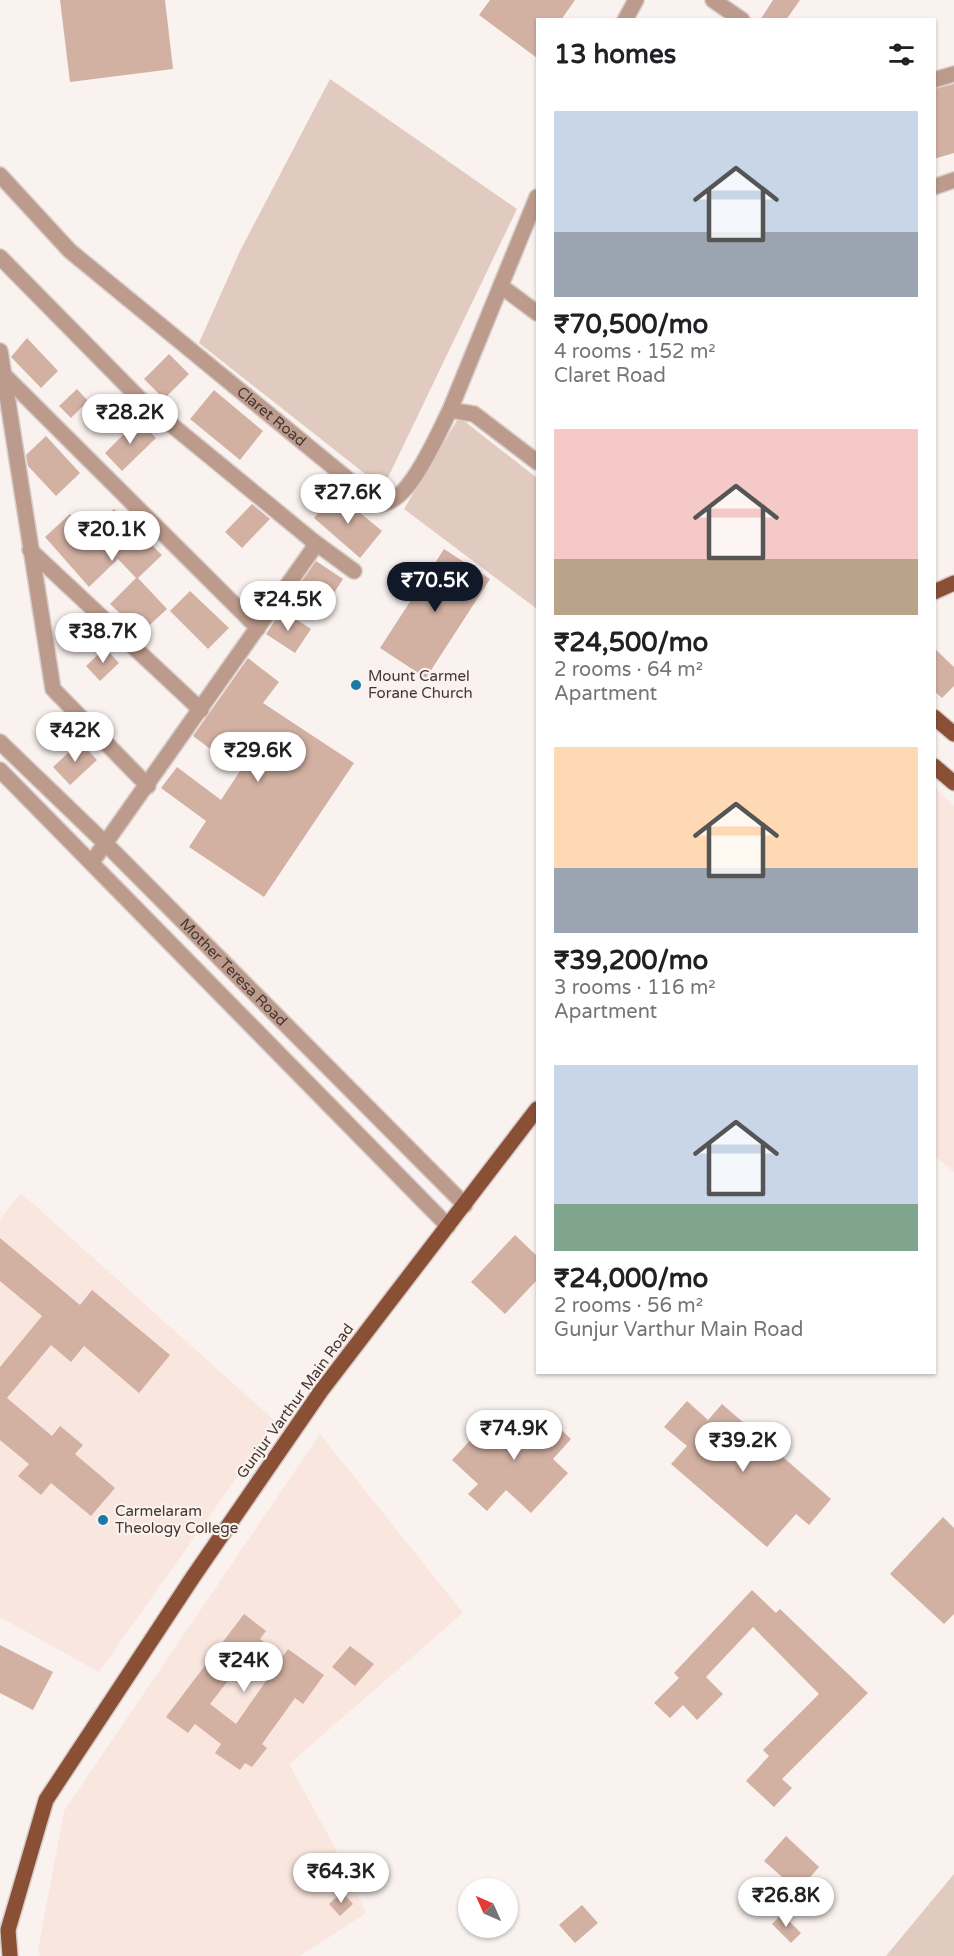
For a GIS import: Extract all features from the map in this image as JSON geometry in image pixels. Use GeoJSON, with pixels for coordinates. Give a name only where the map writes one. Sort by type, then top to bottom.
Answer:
{"type":"FeatureCollection","features":[{"type":"Feature","properties":{"kind":"main road"},"geometry":{"type":"LineString","coordinates":[[936,591],[954,583]]}},
{"type":"Feature","properties":{"kind":"main road"},"geometry":{"type":"LineString","coordinates":[[936,719],[954,734]]}},
{"type":"Feature","properties":{"kind":"main road"},"geometry":{"type":"LineString","coordinates":[[936,767],[954,783]]}},
{"type":"Feature","properties":{"kind":"main road","name":"Gunjur Varthur Main Road"},"geometry":{"type":"LineString","coordinates":[[10,1956],[8,1930],[46,1800],[193,1577],[321,1391],[536,1110]]}},
{"type":"Feature","properties":{"kind":"street"},"geometry":{"type":"LineString","coordinates":[[627,18],[636,0]]}},
{"type":"Feature","properties":{"kind":"street"},"geometry":{"type":"LineString","coordinates":[[712,0],[739,18]]}},
{"type":"Feature","properties":{"kind":"street"},"geometry":{"type":"LineString","coordinates":[[936,79],[954,74]]}},
{"type":"Feature","properties":{"kind":"street","name":"Claret Road"},"geometry":{"type":"LineString","coordinates":[[0,175],[70,251],[377,503],[389,503],[406,489],[450,410],[536,199]]}},
{"type":"Feature","properties":{"kind":"street"},"geometry":{"type":"LineString","coordinates":[[936,186],[954,180]]}},
{"type":"Feature","properties":{"kind":"street"},"geometry":{"type":"LineString","coordinates":[[0,256],[140,399],[354,572]]}},
{"type":"Feature","properties":{"kind":"street"},"geometry":{"type":"LineString","coordinates":[[501,286],[536,313]]}},
{"type":"Feature","properties":{"kind":"street"},"geometry":{"type":"LineString","coordinates":[[0,351],[53,689],[148,786]]}},
{"type":"Feature","properties":{"kind":"street"},"geometry":{"type":"LineString","coordinates":[[4,375],[258,628]]}},
{"type":"Feature","properties":{"kind":"street"},"geometry":{"type":"LineString","coordinates":[[450,410],[474,414],[536,461]]}},
{"type":"Feature","properties":{"kind":"street"},"geometry":{"type":"LineString","coordinates":[[92,862],[148,786],[313,549],[313,541]]}},
{"type":"Feature","properties":{"kind":"street"},"geometry":{"type":"LineString","coordinates":[[30,550],[201,710]]}},
{"type":"Feature","properties":{"kind":"street","name":"Mother Teresa Road"},"geometry":{"type":"LineString","coordinates":[[0,742],[106,844],[465,1205]]}},
{"type":"Feature","properties":{"kind":"street","name":"Mother Teresa Road"},"geometry":{"type":"LineString","coordinates":[[0,770],[448,1226]]}},
{"type":"Feature","properties":{"kind":"shaded area"},"geometry":{"type":"Polygon","coordinates":[[[330,79],[517,209],[383,488],[199,343],[240,251],[330,79]]]}},
{"type":"Feature","properties":{"kind":"shaded area"},"geometry":{"type":"Polygon","coordinates":[[[459,417],[536,477],[536,608],[404,509],[459,417]]]}},
{"type":"Feature","properties":{"kind":"shaded area"},"geometry":{"type":"Polygon","coordinates":[[[936,789],[954,806],[954,1172],[936,1157],[936,789]]]}},
{"type":"Feature","properties":{"kind":"shaded area","name":"Carmelaram Theology College"},"geometry":{"type":"Polygon","coordinates":[[[21,1193],[276,1422],[99,1672],[0,1617],[0,1219],[21,1193]]]}},
{"type":"Feature","properties":{"kind":"shaded area"},"geometry":{"type":"Polygon","coordinates":[[[320,1434],[463,1613],[289,1764],[333,1844],[366,1913],[300,1956],[40,1956],[38,1950],[64,1811],[320,1434]]]}},
{"type":"Feature","properties":{"kind":"shaded area"},"geometry":{"type":"Polygon","coordinates":[[[954,1874],[954,1956],[886,1956],[954,1874]]]}},
{"type":"Feature","properties":{"kind":"building"},"geometry":{"type":"Polygon","coordinates":[[[60,0],[165,0],[173,69],[70,82],[60,0]]]}},
{"type":"Feature","properties":{"kind":"building"},"geometry":{"type":"Polygon","coordinates":[[[490,0],[575,0],[562,18],[536,18],[536,57],[479,15],[490,0]]]}},
{"type":"Feature","properties":{"kind":"building"},"geometry":{"type":"Polygon","coordinates":[[[773,0],[800,0],[787,18],[761,18],[773,0]]]}},
{"type":"Feature","properties":{"kind":"building"},"geometry":{"type":"Polygon","coordinates":[[[954,84],[954,153],[936,158],[936,88],[954,84]]]}},
{"type":"Feature","properties":{"kind":"building"},"geometry":{"type":"Polygon","coordinates":[[[27,338],[58,371],[41,388],[11,357],[27,338]]]}},
{"type":"Feature","properties":{"kind":"building"},"geometry":{"type":"Polygon","coordinates":[[[169,354],[189,374],[164,399],[144,379],[169,354]]]}},
{"type":"Feature","properties":{"kind":"building"},"geometry":{"type":"Polygon","coordinates":[[[77,389],[88,401],[71,418],[59,406],[77,389]]]}},
{"type":"Feature","properties":{"kind":"building"},"geometry":{"type":"Polygon","coordinates":[[[214,390],[263,431],[240,460],[190,419],[214,390]]]}},
{"type":"Feature","properties":{"kind":"building"},"geometry":{"type":"Polygon","coordinates":[[[138,420],[156,438],[122,471],[105,453],[138,420]]]}},
{"type":"Feature","properties":{"kind":"building"},"geometry":{"type":"Polygon","coordinates":[[[46,436],[80,473],[56,496],[28,466],[26,455],[46,436]]]}},
{"type":"Feature","properties":{"kind":"building"},"geometry":{"type":"Polygon","coordinates":[[[335,492],[382,531],[360,558],[314,518],[335,492]]]}},
{"type":"Feature","properties":{"kind":"building"},"geometry":{"type":"Polygon","coordinates":[[[252,504],[270,519],[242,548],[225,532],[252,504]]]}},
{"type":"Feature","properties":{"kind":"building"},"geometry":{"type":"Polygon","coordinates":[[[114,509],[162,555],[138,578],[167,609],[141,633],[110,604],[136,578],[118,559],[89,587],[45,537],[70,514],[89,533],[114,509]]]}},
{"type":"Feature","properties":{"kind":"building"},"geometry":{"type":"Polygon","coordinates":[[[444,549],[490,579],[426,678],[380,648],[444,549]]]}},
{"type":"Feature","properties":{"kind":"building"},"geometry":{"type":"Polygon","coordinates":[[[316,561],[343,579],[330,599],[302,581],[316,561]]]}},
{"type":"Feature","properties":{"kind":"building"},"geometry":{"type":"Polygon","coordinates":[[[190,591],[229,628],[208,649],[170,611],[190,591]]]}},
{"type":"Feature","properties":{"kind":"building"},"geometry":{"type":"Polygon","coordinates":[[[282,610],[311,629],[295,653],[266,634],[282,610]]]}},
{"type":"Feature","properties":{"kind":"building"},"geometry":{"type":"Polygon","coordinates":[[[105,648],[119,663],[100,681],[86,666],[105,648]]]}},
{"type":"Feature","properties":{"kind":"building"},"geometry":{"type":"Polygon","coordinates":[[[936,650],[954,667],[954,686],[942,698],[936,693],[936,650]]]}},
{"type":"Feature","properties":{"kind":"building"},"geometry":{"type":"Polygon","coordinates":[[[248,658],[279,682],[263,703],[354,763],[264,897],[189,847],[206,821],[161,788],[177,767],[221,800],[240,771],[193,736],[248,658]]]}},
{"type":"Feature","properties":{"kind":"building"},"geometry":{"type":"Polygon","coordinates":[[[80,742],[97,760],[70,785],[53,767],[80,742]]]}},
{"type":"Feature","properties":{"kind":"building"},"geometry":{"type":"Polygon","coordinates":[[[515,1235],[536,1255],[536,1281],[505,1314],[471,1282],[515,1235]]]}},
{"type":"Feature","properties":{"kind":"building"},"geometry":{"type":"Polygon","coordinates":[[[0,1238],[80,1305],[92,1290],[170,1355],[139,1393],[84,1346],[71,1362],[51,1345],[7,1398],[52,1436],[60,1426],[83,1445],[75,1454],[115,1488],[91,1516],[51,1483],[41,1495],[18,1476],[29,1464],[0,1440],[0,1367],[42,1316],[0,1281],[0,1238]]]}},
{"type":"Feature","properties":{"kind":"building"},"geometry":{"type":"Polygon","coordinates":[[[687,1401],[708,1420],[722,1404],[831,1499],[809,1525],[796,1514],[767,1547],[671,1464],[687,1446],[664,1427],[687,1401]]]}},
{"type":"Feature","properties":{"kind":"building"},"geometry":{"type":"Polygon","coordinates":[[[498,1410],[523,1433],[542,1412],[571,1439],[553,1459],[568,1473],[531,1513],[506,1490],[487,1511],[468,1494],[478,1484],[452,1460],[498,1410]]]}},
{"type":"Feature","properties":{"kind":"building"},"geometry":{"type":"Polygon","coordinates":[[[943,1517],[954,1528],[954,1614],[944,1624],[890,1574],[943,1517]]]}},
{"type":"Feature","properties":{"kind":"building"},"geometry":{"type":"Polygon","coordinates":[[[752,1590],[776,1613],[780,1609],[868,1693],[782,1779],[792,1788],[774,1807],[746,1781],[769,1756],[763,1750],[819,1694],[753,1627],[706,1677],[723,1694],[697,1720],[683,1705],[670,1718],[654,1703],[679,1678],[674,1673],[752,1590]]]}},
{"type":"Feature","properties":{"kind":"building"},"geometry":{"type":"Polygon","coordinates":[[[244,1614],[266,1631],[260,1639],[283,1656],[288,1649],[324,1675],[303,1704],[295,1698],[262,1744],[267,1748],[252,1767],[245,1763],[240,1770],[215,1753],[221,1744],[195,1724],[188,1733],[166,1717],[244,1614]],[[244,1660],[210,1704],[236,1724],[268,1678],[244,1660]]]}},
{"type":"Feature","properties":{"kind":"building"},"geometry":{"type":"Polygon","coordinates":[[[0,1645],[53,1672],[33,1710],[0,1693],[0,1645]]]}},
{"type":"Feature","properties":{"kind":"building"},"geometry":{"type":"Polygon","coordinates":[[[350,1646],[374,1664],[355,1686],[332,1667],[350,1646]]]}},
{"type":"Feature","properties":{"kind":"building"},"geometry":{"type":"Polygon","coordinates":[[[786,1836],[819,1867],[798,1891],[764,1861],[786,1836]]]}},
{"type":"Feature","properties":{"kind":"building"},"geometry":{"type":"Polygon","coordinates":[[[342,1892],[353,1904],[340,1916],[329,1904],[342,1892]]]}},
{"type":"Feature","properties":{"kind":"building"},"geometry":{"type":"Polygon","coordinates":[[[582,1905],[598,1923],[575,1943],[559,1925],[582,1905]]]}},
{"type":"Feature","properties":{"kind":"building"},"geometry":{"type":"Polygon","coordinates":[[[782,1914],[801,1933],[791,1943],[772,1924],[782,1914]]]}},
{"type":"Feature","properties":{"kind":"place","name":"Mount Carmel Forane Church"},"geometry":{"type":"Point","coordinates":[356,685]}},
{"type":"Feature","properties":{"kind":"place","name":"Carmelaram Theology College"},"geometry":{"type":"Point","coordinates":[103,1520]}}]}
